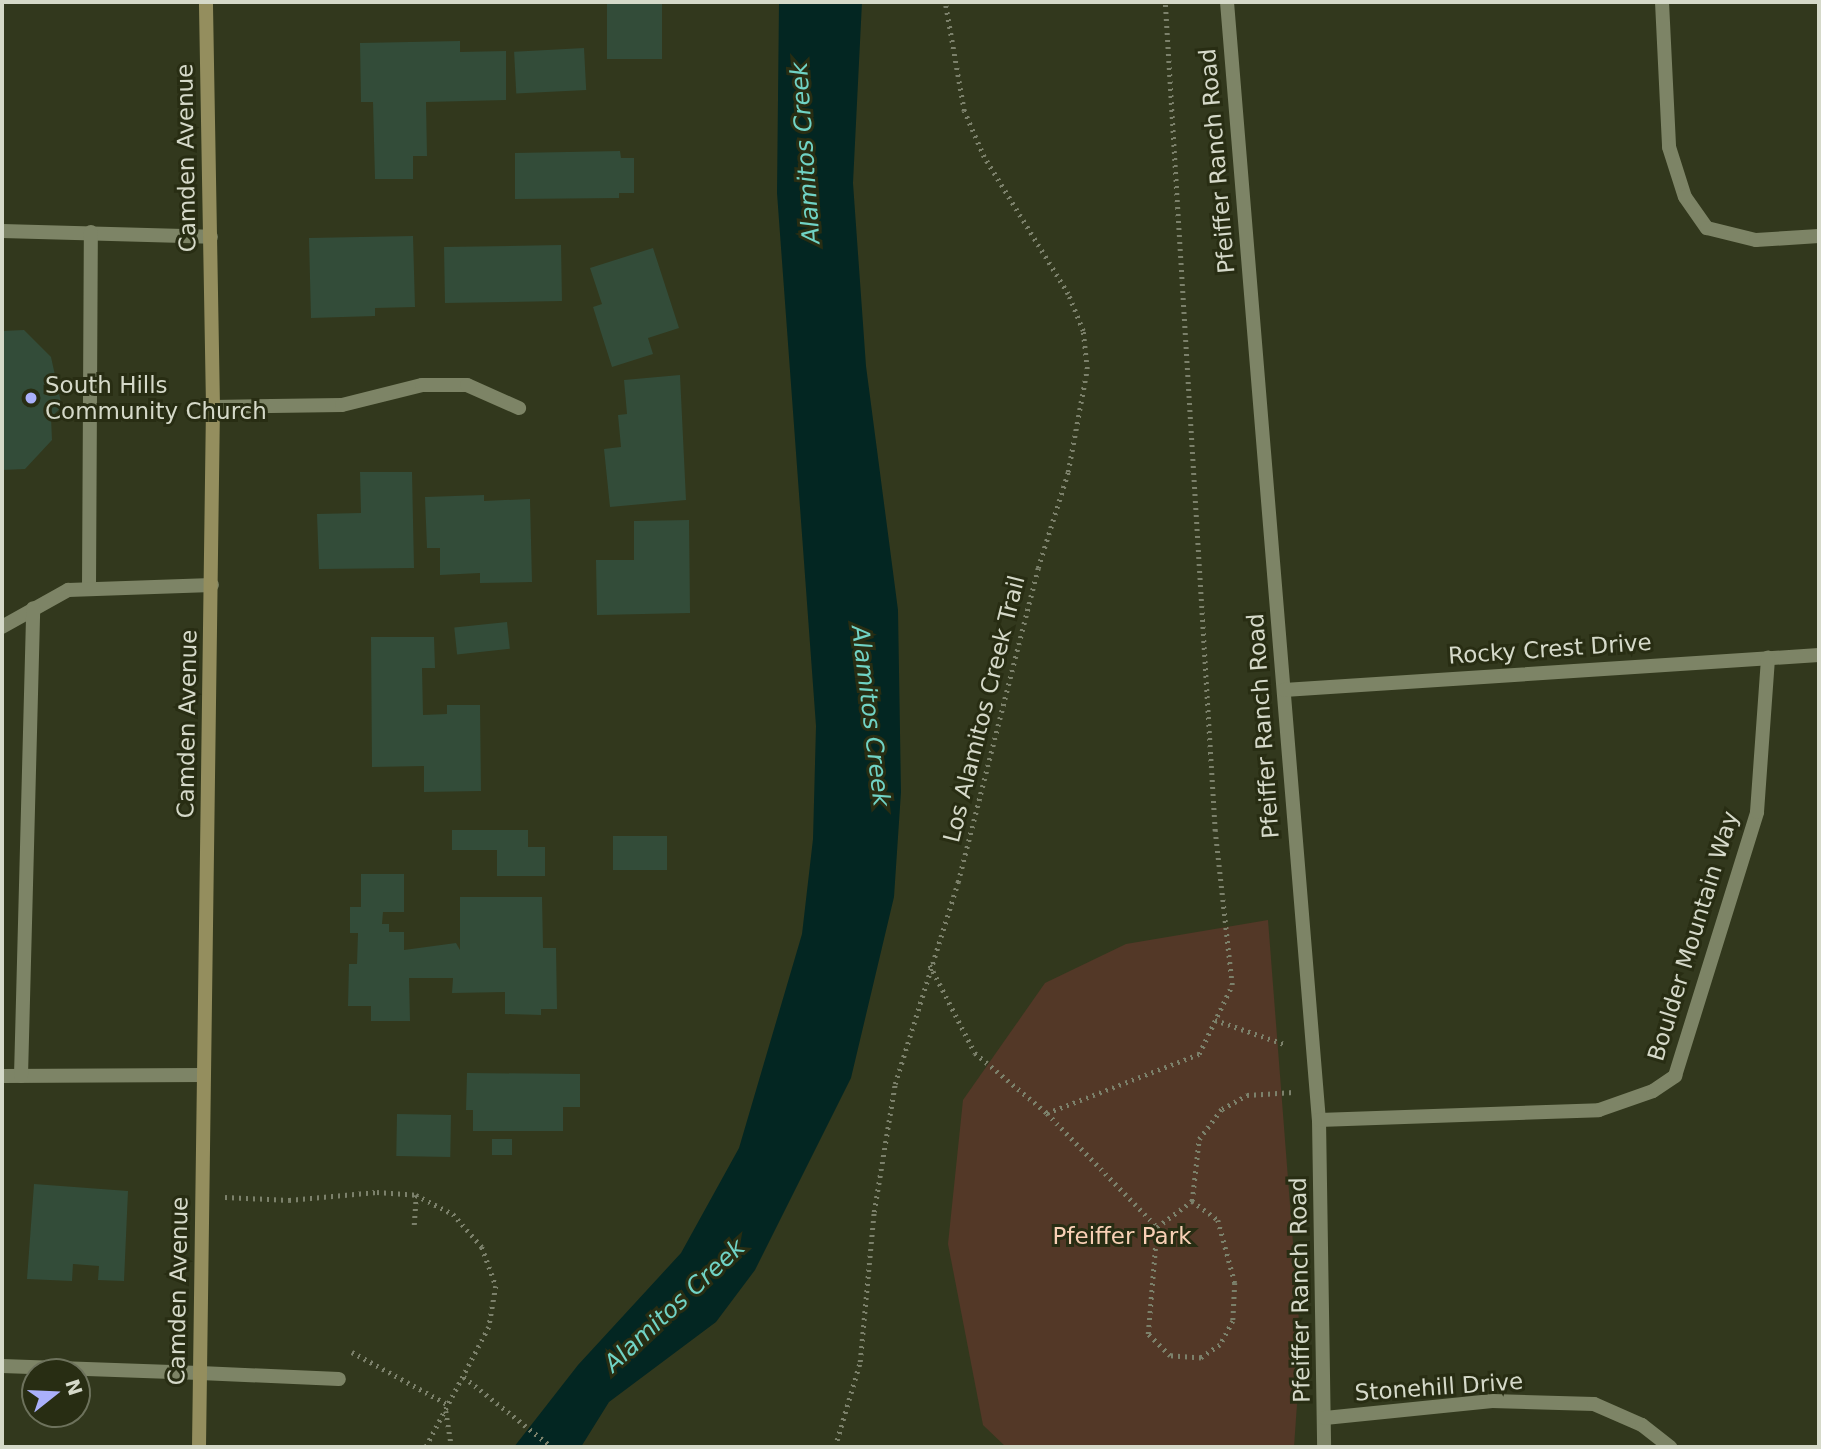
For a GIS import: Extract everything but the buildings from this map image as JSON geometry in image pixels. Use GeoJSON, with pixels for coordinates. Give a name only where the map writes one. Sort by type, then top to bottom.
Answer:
{"type":"FeatureCollection","features":[{"type":"Feature","properties":{"kind":"street","name":"Camden Avenue"},"geometry":{"type":"LineString","coordinates":[[199,1447],[213,407],[206,2]]}},
{"type":"Feature","properties":{"kind":"street","name":"Pfeiffer Ranch Road"},"geometry":{"type":"LineString","coordinates":[[1227,2],[1311,1054],[1319,1120],[1324,1447]]}},
{"type":"Feature","properties":{"kind":"street"},"geometry":{"type":"LineString","coordinates":[[1662,2],[1669,147],[1685,197],[1707,228],[1756,240],[1819,236]]}},
{"type":"Feature","properties":{"kind":"street"},"geometry":{"type":"LineString","coordinates":[[2,231],[211,237]]}},
{"type":"Feature","properties":{"kind":"street"},"geometry":{"type":"LineString","coordinates":[[89,588],[91,232]]}},
{"type":"Feature","properties":{"kind":"street"},"geometry":{"type":"LineString","coordinates":[[213,407],[342,405],[422,385],[467,385],[519,408]]}},
{"type":"Feature","properties":{"kind":"street"},"geometry":{"type":"LineString","coordinates":[[2,627],[68,590],[212,585]]}},
{"type":"Feature","properties":{"kind":"street"},"geometry":{"type":"LineString","coordinates":[[21,1076],[33,608]]}},
{"type":"Feature","properties":{"kind":"street","name":"Rocky Crest Drive"},"geometry":{"type":"LineString","coordinates":[[1284,690],[1819,655]]}},
{"type":"Feature","properties":{"kind":"street","name":"Boulder Mountain Way"},"geometry":{"type":"LineString","coordinates":[[1319,1120],[1600,1110],[1653,1091],[1675,1076],[1757,812],[1768,657]]}},
{"type":"Feature","properties":{"kind":"street"},"geometry":{"type":"LineString","coordinates":[[2,1076],[204,1075]]}},
{"type":"Feature","properties":{"kind":"street"},"geometry":{"type":"LineString","coordinates":[[2,1366],[338,1379]]}},
{"type":"Feature","properties":{"kind":"street","name":"Stonehill Drive"},"geometry":{"type":"LineString","coordinates":[[1325,1418],[1492,1401],[1594,1404],[1642,1425],[1670,1447]]}},
{"type":"Feature","properties":{"kind":"path","name":"Los Alamitos Creek Trail"},"geometry":{"type":"LineString","coordinates":[[835,1447],[860,1362],[884,1137],[930,965],[958,882],[1068,472],[1087,369],[1083,331],[1068,294],[984,157],[964,111],[945,2]]}},
{"type":"Feature","properties":{"kind":"path"},"geometry":{"type":"LineString","coordinates":[[1047,1113],[1199,1054],[1232,985],[1215,831],[1165,2]]}},
{"type":"Feature","properties":{"kind":"path"},"geometry":{"type":"LineString","coordinates":[[930,965],[975,1053],[1047,1113],[1157,1227]]}},
{"type":"Feature","properties":{"kind":"path"},"geometry":{"type":"LineString","coordinates":[[1215,1020],[1311,1054]]}},
{"type":"Feature","properties":{"kind":"path"},"geometry":{"type":"LineString","coordinates":[[1192,1201],[1218,1220],[1235,1283],[1233,1321],[1220,1345],[1201,1358],[1170,1356],[1148,1334],[1157,1227],[1192,1201],[1199,1139],[1222,1109],[1247,1095],[1316,1092]]}},
{"type":"Feature","properties":{"kind":"path"},"geometry":{"type":"LineString","coordinates":[[201,1195],[289,1200],[377,1192],[416,1195],[453,1214],[482,1247],[492,1270],[495,1307],[464,1377],[426,1447]]}},
{"type":"Feature","properties":{"kind":"path"},"geometry":{"type":"LineString","coordinates":[[414,1225],[416,1195]]}},
{"type":"Feature","properties":{"kind":"path"},"geometry":{"type":"LineString","coordinates":[[352,1352],[448,1408]]}},
{"type":"Feature","properties":{"kind":"path"},"geometry":{"type":"LineString","coordinates":[[464,1377],[552,1447]]}},
{"type":"Feature","properties":{"kind":"path"},"geometry":{"type":"LineString","coordinates":[[448,1408],[452,1447]]}},
{"type":"Feature","properties":{"kind":"green space","name":"Pfeiffer Park"},"geometry":{"type":"Polygon","coordinates":[[[1268,920],[1301,1347],[1294,1447],[1006,1447],[983,1425],[948,1244],[963,1100],[1045,983],[1126,944],[1268,920]]]}},
{"type":"Feature","properties":{"kind":"water","name":"Alamitos Creek"},"geometry":{"type":"Polygon","coordinates":[[[779,2],[862,2],[853,183],[866,366],[898,610],[901,792],[894,897],[851,1078],[755,1270],[716,1322],[609,1402],[581,1447],[514,1447],[578,1365],[681,1253],[739,1148],[802,934],[813,839],[816,726],[777,193],[779,2]]]}},
{"type":"Feature","properties":{"kind":"place","name":"South Hills Community Church"},"geometry":{"type":"Point","coordinates":[31,398]}}]}
